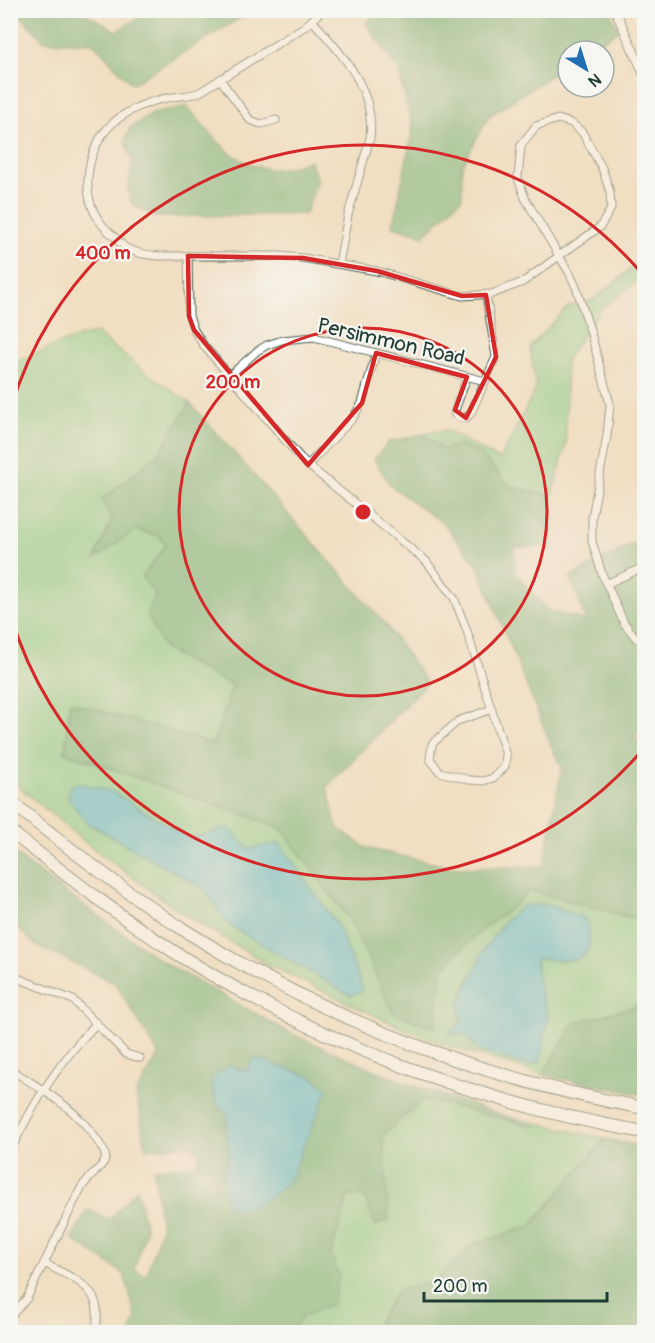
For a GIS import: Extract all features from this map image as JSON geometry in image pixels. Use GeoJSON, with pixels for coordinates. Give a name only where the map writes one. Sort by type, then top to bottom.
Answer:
{"type":"FeatureCollection","features":[{"type":"Feature","properties":{"kind":"highway"},"geometry":{"type":"LineString","coordinates":[[10,801],[158,913],[255,972],[325,1008],[419,1048],[487,1071],[546,1088],[645,1108]]}},
{"type":"Feature","properties":{"kind":"highway"},"geometry":{"type":"LineString","coordinates":[[10,831],[108,906],[164,945],[234,987],[299,1022],[399,1065],[474,1092],[568,1117],[645,1132]]}},
{"type":"Feature","properties":{"kind":"street"},"geometry":{"type":"LineString","coordinates":[[323,10],[312,20],[220,80],[190,96],[148,102],[115,122],[101,137],[87,176],[88,192],[96,216],[125,248],[150,255],[279,256],[377,271],[462,296],[486,295],[523,282],[559,256],[600,227],[612,208],[610,192],[602,168],[582,132],[571,123],[558,119],[536,126],[521,145],[518,178],[525,198],[559,256],[580,297],[610,404],[607,436],[592,517],[592,541],[606,584],[624,622],[637,639],[645,640]]}},
{"type":"Feature","properties":{"kind":"street"},"geometry":{"type":"LineString","coordinates":[[615,10],[645,74]]}},
{"type":"Feature","properties":{"kind":"street"},"geometry":{"type":"LineString","coordinates":[[312,20],[363,86],[372,126],[348,215],[339,264]]}},
{"type":"Feature","properties":{"kind":"street"},"geometry":{"type":"LineString","coordinates":[[220,80],[250,120],[261,124],[276,120]]}},
{"type":"Feature","properties":{"kind":"street"},"geometry":{"type":"LineString","coordinates":[[189,256],[189,316],[204,346],[228,377],[308,465],[426,561],[454,598],[466,628],[492,709],[506,755],[505,766],[499,773],[483,781],[440,772],[430,759],[432,744],[458,721],[492,709]]}},
{"type":"Feature","properties":{"kind":"street"},"geometry":{"type":"LineString","coordinates":[[467,377],[455,410],[455,414],[460,418],[466,418],[471,413],[496,357],[486,295]]}},
{"type":"Feature","properties":{"kind":"street","name":"Persimmon Road"},"geometry":{"type":"LineString","coordinates":[[228,377],[257,351],[282,340],[314,337],[485,381]]}},
{"type":"Feature","properties":{"kind":"street"},"geometry":{"type":"LineString","coordinates":[[308,465],[353,418],[362,403],[376,353]]}},
{"type":"Feature","properties":{"kind":"street"},"geometry":{"type":"LineString","coordinates":[[606,584],[645,567]]}},
{"type":"Feature","properties":{"kind":"street"},"geometry":{"type":"LineString","coordinates":[[10,975],[73,1000],[126,1054],[140,1058]]}},
{"type":"Feature","properties":{"kind":"street"},"geometry":{"type":"LineString","coordinates":[[10,1152],[26,1119],[44,1091],[72,1050],[97,1023]]}},
{"type":"Feature","properties":{"kind":"street"},"geometry":{"type":"LineString","coordinates":[[10,1069],[70,1108],[83,1120],[105,1155],[104,1164],[81,1188],[27,1299],[10,1317]]}},
{"type":"Feature","properties":{"kind":"street"},"geometry":{"type":"LineString","coordinates":[[44,1263],[80,1283],[90,1292],[97,1304],[95,1332]]}},
{"type":"Feature","properties":{"kind":"highlighted area"},"geometry":{"type":"Polygon","coordinates":[[[188,256],[303,258],[377,271],[462,296],[486,295],[496,357],[466,418],[455,410],[467,377],[376,353],[362,403],[308,465],[194,330],[189,316],[188,256]]]}},
{"type":"Feature","properties":{"kind":"green space"},"geometry":{"type":"Polygon","coordinates":[[[249,10],[250,12],[132,84],[93,43],[44,41],[19,14],[23,11],[81,11],[117,31],[147,11],[249,10]]]}},
{"type":"Feature","properties":{"kind":"green space"},"geometry":{"type":"Polygon","coordinates":[[[609,10],[619,30],[605,39],[556,39],[556,72],[489,116],[462,166],[462,198],[424,236],[393,226],[413,128],[398,70],[366,23],[378,11],[609,10]]]}},
{"type":"Feature","properties":{"kind":"green space"},"geometry":{"type":"Polygon","coordinates":[[[187,106],[226,149],[249,164],[279,169],[310,160],[318,180],[305,214],[155,217],[132,204],[128,191],[132,160],[125,142],[130,128],[155,112],[187,106]]]}},
{"type":"Feature","properties":{"kind":"green space"},"geometry":{"type":"Polygon","coordinates":[[[644,258],[644,276],[600,310],[566,359],[566,445],[552,496],[509,486],[478,452],[445,450],[423,434],[446,430],[500,460],[536,388],[530,347],[568,307],[593,300],[644,258]]]}},
{"type":"Feature","properties":{"kind":"green space"},"geometry":{"type":"Polygon","coordinates":[[[96,333],[144,371],[190,403],[158,454],[102,500],[112,519],[96,557],[134,530],[159,536],[166,546],[155,594],[147,614],[164,649],[233,686],[213,744],[70,702],[65,752],[281,828],[352,923],[394,1013],[435,1027],[442,969],[481,930],[515,905],[530,890],[644,921],[644,1004],[574,1023],[543,1075],[439,1043],[382,1019],[269,965],[179,911],[87,844],[11,780],[10,696],[15,693],[15,684],[10,679],[11,363],[81,336],[96,333]],[[113,793],[88,823],[205,889],[227,924],[248,849],[227,827],[190,839],[113,793]],[[548,905],[462,1023],[450,1032],[465,1035],[480,1051],[548,1016],[539,990],[536,958],[574,959],[548,905]]]}},
{"type":"Feature","properties":{"kind":"green space"},"geometry":{"type":"Polygon","coordinates":[[[190,403],[387,626],[427,683],[327,787],[337,827],[366,848],[455,868],[544,866],[562,767],[478,566],[445,525],[391,486],[374,459],[389,442],[423,434],[445,450],[457,444],[478,452],[509,486],[552,496],[553,547],[514,547],[515,573],[548,611],[586,620],[570,577],[644,538],[644,729],[633,737],[644,743],[644,921],[530,890],[515,905],[481,930],[442,969],[435,1028],[393,1013],[352,923],[281,828],[65,752],[70,702],[213,744],[233,686],[164,649],[147,614],[155,594],[142,577],[166,545],[159,536],[135,530],[95,559],[112,519],[102,500],[158,454],[190,403]]]}},
{"type":"Feature","properties":{"kind":"green space"},"geometry":{"type":"Polygon","coordinates":[[[10,850],[163,962],[290,1033],[398,1080],[507,1117],[537,1123],[535,1127],[424,1099],[383,1135],[389,1220],[375,1225],[364,1196],[348,1196],[331,1255],[339,1276],[332,1304],[302,1317],[292,1332],[130,1332],[136,1318],[124,1274],[72,1239],[87,1210],[110,1219],[137,1189],[146,1230],[134,1269],[146,1276],[161,1229],[154,1169],[195,1165],[200,1156],[192,1145],[146,1149],[136,1093],[159,1055],[115,983],[35,945],[11,921],[10,850]],[[228,1115],[226,1135],[229,1156],[222,1178],[235,1210],[228,1115]]]}},
{"type":"Feature","properties":{"kind":"green space"},"geometry":{"type":"Polygon","coordinates":[[[644,1004],[644,1095],[543,1075],[574,1023],[644,1004]]]}},
{"type":"Feature","properties":{"kind":"green space"},"geometry":{"type":"Polygon","coordinates":[[[424,1099],[535,1127],[537,1123],[604,1140],[531,1226],[473,1244],[433,1282],[398,1290],[376,1326],[332,1332],[292,1332],[302,1317],[339,1276],[331,1255],[348,1196],[364,1196],[388,1220],[383,1135],[424,1099]]]}},
{"type":"Feature","properties":{"kind":"green space"},"geometry":{"type":"Polygon","coordinates":[[[602,1138],[644,1147],[644,1332],[332,1332],[375,1326],[398,1290],[433,1282],[473,1244],[531,1226],[604,1141],[602,1138]]]}},
{"type":"Feature","properties":{"kind":"water"},"geometry":{"type":"Polygon","coordinates":[[[76,783],[113,792],[190,839],[228,827],[248,849],[279,843],[338,926],[363,990],[351,996],[227,924],[205,889],[88,823],[68,799],[70,786],[76,783]]]}},
{"type":"Feature","properties":{"kind":"water"},"geometry":{"type":"Polygon","coordinates":[[[524,905],[548,905],[585,918],[589,929],[588,947],[581,956],[566,960],[536,959],[539,990],[548,1016],[540,1062],[526,1065],[480,1051],[465,1035],[449,1033],[461,1023],[459,1003],[484,950],[505,921],[524,905]]]}},
{"type":"Feature","properties":{"kind":"water"},"geometry":{"type":"Polygon","coordinates":[[[254,1058],[310,1076],[328,1089],[290,1179],[277,1192],[254,1206],[227,1208],[222,1178],[229,1156],[226,1135],[228,1115],[216,1103],[211,1079],[230,1065],[246,1071],[254,1058]]]}}]}
